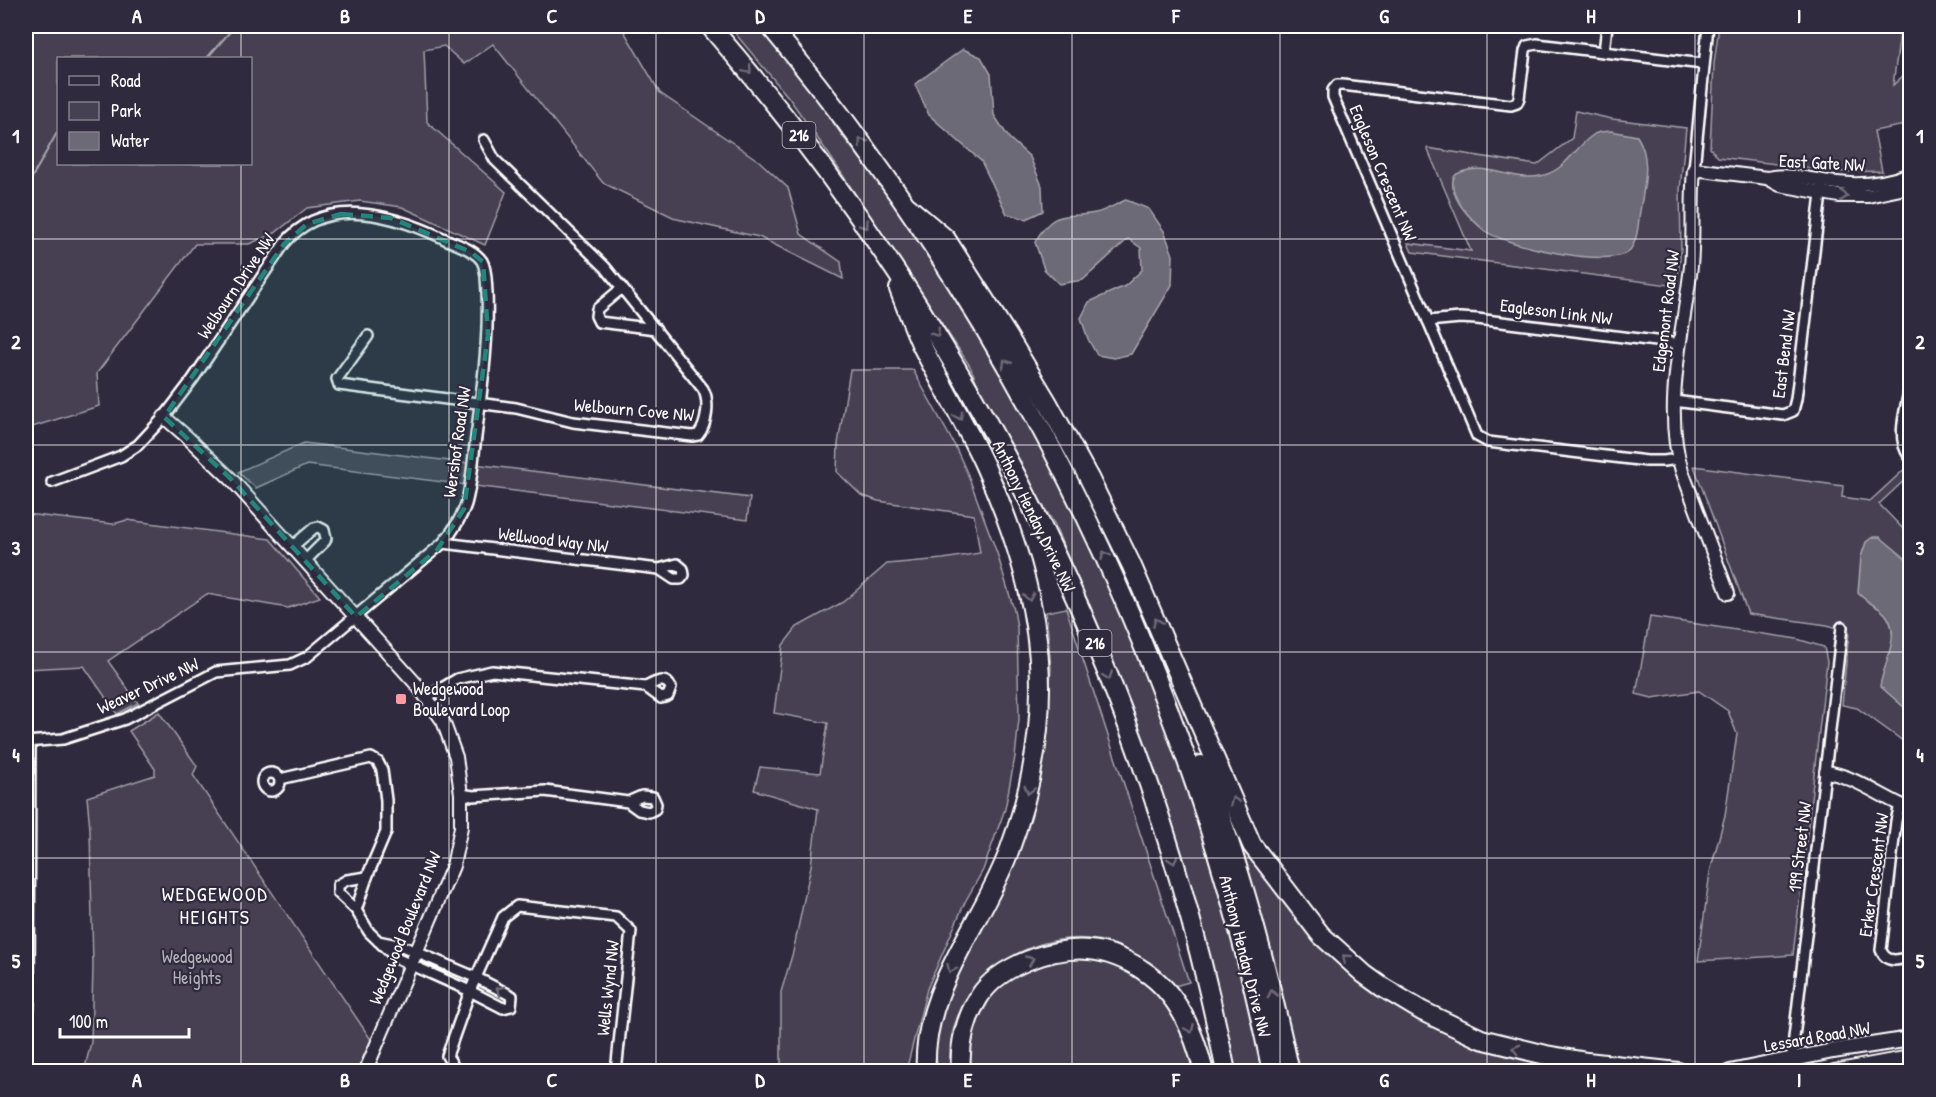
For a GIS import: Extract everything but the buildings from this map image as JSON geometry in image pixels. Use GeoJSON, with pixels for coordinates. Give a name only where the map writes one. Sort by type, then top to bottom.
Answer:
{"type":"FeatureCollection","features":[{"type":"Feature","properties":{"kind":"highway","name":"Anthony Henday Drive NW"},"geometry":{"type":"LineString","coordinates":[[710,26],[760,83],[813,152],[882,249],[941,340],[1044,530],[1095,640],[1129,729],[1168,845],[1204,971],[1226,1071]]}},
{"type":"Feature","properties":{"kind":"highway","name":"Anthony Henday Drive NW"},"geometry":{"type":"LineString","coordinates":[[770,26],[822,89],[908,207],[973,307],[1051,443],[1084,511],[1145,647],[1179,736],[1221,863],[1245,950],[1272,1071]]}},
{"type":"Feature","properties":{"kind":"highway"},"geometry":{"type":"LineString","coordinates":[[908,207],[946,239],[1008,335],[1049,405],[1089,478],[1131,564],[1252,845],[1321,935],[1382,987],[1422,1011],[1481,1039],[1546,1055],[1587,1062],[1678,1071]]}},
{"type":"Feature","properties":{"kind":"highway"},"geometry":{"type":"LineString","coordinates":[[882,249],[921,343],[983,462],[1012,530],[1026,578],[1041,675],[1041,711],[1027,797],[1006,859],[939,994],[926,1044],[926,1071]]}},
{"type":"Feature","properties":{"kind":"highway"},"geometry":{"type":"LineString","coordinates":[[1145,647],[1179,711],[1213,794],[1248,905],[1274,1000],[1290,1071]]}},
{"type":"Feature","properties":{"kind":"highway"},"geometry":{"type":"LineString","coordinates":[[961,1071],[960,1050],[964,1030],[979,996],[990,985],[1005,972],[1047,953],[1090,950],[1128,961],[1158,982],[1176,1001],[1188,1023],[1204,1071]]}},
{"type":"Feature","properties":{"kind":"main road","name":"Lessard Road NW"},"geometry":{"type":"LineString","coordinates":[[1730,1071],[1791,1066],[1833,1051],[1911,1039]]}},
{"type":"Feature","properties":{"kind":"main road","name":"Lessard Road NW"},"geometry":{"type":"LineString","coordinates":[[1834,1071],[1911,1058]]}},
{"type":"Feature","properties":{"kind":"street"},"geometry":{"type":"LineString","coordinates":[[1604,52],[1607,26]]}},
{"type":"Feature","properties":{"kind":"street","name":"Edgemont Road NW"},"geometry":{"type":"LineString","coordinates":[[1708,26],[1694,169],[1691,264],[1680,344],[1673,425],[1678,459],[1728,593]]}},
{"type":"Feature","properties":{"kind":"street","name":"Eagleson Crescent NW"},"geometry":{"type":"LineString","coordinates":[[1678,459],[1664,462],[1647,461],[1482,440],[1477,436],[1333,97],[1333,90],[1342,85],[1511,105],[1517,103],[1519,98],[1527,46],[1537,44],[1703,64]]}},
{"type":"Feature","properties":{"kind":"street","name":"Welbourn Cove NW"},"geometry":{"type":"LineString","coordinates":[[480,404],[524,409],[573,422],[692,436],[698,435],[704,425],[706,396],[656,329],[605,267],[495,160],[484,140]]}},
{"type":"Feature","properties":{"kind":"street","name":"East Gate NW"},"geometry":{"type":"LineString","coordinates":[[1694,169],[1767,178],[1780,185],[1821,187],[1888,181],[1911,174]]}},
{"type":"Feature","properties":{"kind":"street","name":"East Gate NW"},"geometry":{"type":"LineString","coordinates":[[1821,187],[1839,196],[1868,196],[1911,188]]}},
{"type":"Feature","properties":{"kind":"street","name":"East Bend NW"},"geometry":{"type":"LineString","coordinates":[[1674,401],[1783,415],[1793,411],[1821,187]]}},
{"type":"Feature","properties":{"kind":"street","name":"Welbourn Drive NW"},"geometry":{"type":"LineString","coordinates":[[52,482],[126,454],[138,445],[164,417],[193,379],[284,244],[307,224],[324,217],[341,214],[391,218],[411,224],[471,252],[483,262]]}},
{"type":"Feature","properties":{"kind":"street","name":"Wershof Road NW"},"geometry":{"type":"LineString","coordinates":[[356,617],[443,543],[457,525],[466,502],[480,404],[488,324],[483,262]]}},
{"type":"Feature","properties":{"kind":"street"},"geometry":{"type":"LineString","coordinates":[[622,288],[597,309],[596,316],[599,322],[656,329]]}},
{"type":"Feature","properties":{"kind":"street","name":"Eagleson Link NW"},"geometry":{"type":"LineString","coordinates":[[1428,321],[1477,319],[1680,344]]}},
{"type":"Feature","properties":{"kind":"street"},"geometry":{"type":"LineString","coordinates":[[368,336],[337,379],[339,385],[480,404]]}},
{"type":"Feature","properties":{"kind":"street"},"geometry":{"type":"LineString","coordinates":[[1911,387],[1902,438],[1905,451],[1911,457]]}},
{"type":"Feature","properties":{"kind":"street","name":"Wedgewood Boulevard NW"},"geometry":{"type":"LineString","coordinates":[[164,417],[225,472],[428,697],[443,721],[456,757],[461,794],[461,827],[453,866],[365,1071]]}},
{"type":"Feature","properties":{"kind":"street"},"geometry":{"type":"LineString","coordinates":[[293,546],[314,528],[324,530],[327,538],[306,560]]}},
{"type":"Feature","properties":{"kind":"street","name":"Wellwood Way NW"},"geometry":{"type":"LineString","coordinates":[[443,543],[659,569]]}},
{"type":"Feature","properties":{"kind":"street","name":"Weaver Drive NW"},"geometry":{"type":"LineString","coordinates":[[26,1033],[28,742],[63,738],[125,719],[216,672],[290,665],[307,657],[356,617]]}},
{"type":"Feature","properties":{"kind":"street","name":"199 Street NW"},"geometry":{"type":"LineString","coordinates":[[1791,1066],[1842,627]]}},
{"type":"Feature","properties":{"kind":"street"},"geometry":{"type":"LineString","coordinates":[[428,697],[457,679],[492,670],[646,687]]}},
{"type":"Feature","properties":{"kind":"street"},"geometry":{"type":"LineString","coordinates":[[280,779],[371,758],[378,762],[382,770],[386,800],[386,832],[356,910]]}},
{"type":"Feature","properties":{"kind":"street"},"geometry":{"type":"LineString","coordinates":[[1826,772],[1846,776],[1905,807]]}},
{"type":"Feature","properties":{"kind":"street"},"geometry":{"type":"LineString","coordinates":[[461,794],[472,796],[544,791],[627,802]]}},
{"type":"Feature","properties":{"kind":"street","name":"Erker Crescent NW"},"geometry":{"type":"LineString","coordinates":[[1905,807],[1895,832],[1881,950],[1883,956],[1891,960],[1911,957]]}},
{"type":"Feature","properties":{"kind":"street"},"geometry":{"type":"LineString","coordinates":[[367,877],[347,880],[338,885],[338,893],[356,910],[369,932],[378,941],[396,958],[503,1008],[511,1006],[512,996],[477,978],[402,946],[378,941]]}},
{"type":"Feature","properties":{"kind":"street","name":"Wells Wynd NW"},"geometry":{"type":"LineString","coordinates":[[457,1071],[447,1056],[470,991],[503,917],[517,906],[616,917],[631,931],[616,1071]]}},
{"type":"Feature","properties":{"kind":"highlighted area"},"geometry":{"type":"Polygon","coordinates":[[[341,214],[391,218],[471,252],[483,262],[488,335],[464,509],[437,550],[356,617],[231,479],[164,417],[284,244],[307,224],[341,214]]]}},
{"type":"Feature","properties":{"kind":"green space"},"geometry":{"type":"Polygon","coordinates":[[[26,26],[621,26],[660,93],[759,161],[788,188],[801,234],[841,262],[843,279],[759,237],[677,219],[603,183],[493,44],[464,64],[444,46],[424,50],[427,122],[506,192],[485,245],[402,207],[360,201],[307,208],[275,233],[249,244],[195,244],[97,373],[99,406],[26,429],[26,26]]]}},
{"type":"Feature","properties":{"kind":"green space"},"geometry":{"type":"Polygon","coordinates":[[[729,26],[760,26],[763,28],[819,101],[843,137],[898,205],[937,264],[1030,422],[1118,598],[1171,734],[1220,885],[1265,1071],[1234,1071],[1159,792],[1055,525],[998,432],[970,366],[828,153],[789,98],[729,26]]]}},
{"type":"Feature","properties":{"kind":"green space"},"geometry":{"type":"Polygon","coordinates":[[[1719,26],[1901,26],[1893,85],[1904,75],[1910,124],[1874,131],[1882,171],[1845,172],[1718,157],[1710,148],[1714,64],[1719,26]]]}},
{"type":"Feature","properties":{"kind":"green space"},"geometry":{"type":"Polygon","coordinates":[[[1576,111],[1612,119],[1686,128],[1680,190],[1681,249],[1677,286],[1412,252],[1408,243],[1471,251],[1427,148],[1537,165],[1572,138],[1576,111]]]}},
{"type":"Feature","properties":{"kind":"green space"},"geometry":{"type":"Polygon","coordinates":[[[850,370],[913,370],[955,446],[997,553],[1014,610],[1017,627],[1019,719],[1015,757],[1005,809],[983,870],[965,902],[927,989],[908,1063],[909,1071],[781,1071],[781,992],[793,952],[811,866],[818,809],[754,790],[760,767],[820,773],[828,723],[774,713],[783,645],[797,627],[843,602],[887,564],[980,553],[974,515],[878,501],[861,495],[837,472],[838,444],[850,370]]]}},
{"type":"Feature","properties":{"kind":"green space"},"geometry":{"type":"Polygon","coordinates":[[[304,443],[750,498],[747,520],[307,465],[256,488],[238,472],[304,443]]]}},
{"type":"Feature","properties":{"kind":"green space"},"geometry":{"type":"Polygon","coordinates":[[[1694,466],[1843,486],[1842,497],[1870,501],[1907,467],[1910,475],[1879,504],[1910,536],[1910,746],[1857,708],[1842,705],[1849,631],[1827,625],[1748,614],[1694,466]]]}},
{"type":"Feature","properties":{"kind":"green space"},"geometry":{"type":"Polygon","coordinates":[[[26,514],[113,524],[127,520],[270,539],[320,597],[288,608],[207,594],[108,661],[138,703],[117,714],[84,666],[26,669],[26,514]]]}},
{"type":"Feature","properties":{"kind":"green space"},"geometry":{"type":"Polygon","coordinates":[[[1066,608],[1189,982],[1175,986],[1139,957],[1107,942],[1068,939],[1040,944],[1014,955],[991,971],[972,992],[958,1016],[951,1042],[951,1071],[937,1072],[938,1020],[1041,759],[1051,668],[1046,612],[1066,608]]]}},
{"type":"Feature","properties":{"kind":"green space"},"geometry":{"type":"Polygon","coordinates":[[[1650,617],[1797,639],[1824,647],[1827,662],[1793,955],[1698,961],[1710,872],[1725,815],[1737,734],[1728,711],[1699,691],[1652,698],[1636,694],[1650,617]]]}},
{"type":"Feature","properties":{"kind":"green space","name":"Wedgewood Heights"},"geometry":{"type":"Polygon","coordinates":[[[159,712],[197,766],[193,775],[372,1041],[356,1071],[84,1072],[91,1042],[93,966],[90,829],[87,797],[155,775],[155,769],[129,731],[159,712]]]}},
{"type":"Feature","properties":{"kind":"green space"},"geometry":{"type":"Polygon","coordinates":[[[1233,825],[1291,912],[1309,934],[1334,960],[1390,1001],[1612,1071],[1297,1071],[1232,829],[1233,825]]]}},
{"type":"Feature","properties":{"kind":"green space"},"geometry":{"type":"Polygon","coordinates":[[[1091,956],[1145,976],[1174,1010],[1199,1072],[968,1072],[979,1017],[993,993],[1002,983],[1035,963],[1091,956]]]}},
{"type":"Feature","properties":{"kind":"water"},"geometry":{"type":"Polygon","coordinates":[[[963,49],[981,57],[991,74],[994,115],[1009,138],[1030,157],[1042,186],[1043,211],[1026,219],[1007,214],[981,161],[929,115],[915,84],[963,49]]]}},
{"type":"Feature","properties":{"kind":"water"},"geometry":{"type":"Polygon","coordinates":[[[1611,131],[1637,136],[1642,145],[1646,163],[1636,237],[1630,250],[1620,255],[1603,257],[1559,253],[1496,237],[1485,231],[1470,217],[1455,194],[1453,181],[1455,175],[1459,173],[1479,169],[1530,177],[1549,174],[1595,134],[1611,131]]]}},
{"type":"Feature","properties":{"kind":"water"},"geometry":{"type":"Polygon","coordinates":[[[1126,200],[1149,209],[1164,231],[1173,255],[1172,285],[1131,354],[1114,358],[1097,355],[1088,339],[1081,318],[1089,302],[1125,286],[1142,270],[1141,248],[1128,239],[1083,280],[1059,284],[1044,269],[1035,242],[1054,219],[1099,212],[1126,200]]]}},
{"type":"Feature","properties":{"kind":"water"},"geometry":{"type":"Polygon","coordinates":[[[1873,537],[1880,537],[1910,562],[1910,709],[1905,708],[1880,686],[1891,646],[1892,627],[1881,610],[1858,593],[1861,557],[1866,542],[1873,537]]]}},
{"type":"Feature","properties":{"kind":"waterway"},"geometry":{"type":"LineString","coordinates":[[208,57],[235,26]]}},
{"type":"Feature","properties":{"kind":"waterway"},"geometry":{"type":"LineString","coordinates":[[26,188],[57,133]]}},
{"type":"Feature","properties":{"kind":"place","name":"Wedgewood Boulevard Loop"},"geometry":{"type":"Point","coordinates":[401,699]}},
{"type":"Feature","properties":{"kind":"district","name":"WEDGEWOOD HEIGHTS"},"geometry":{"type":"Point","coordinates":[215,906]}}]}
